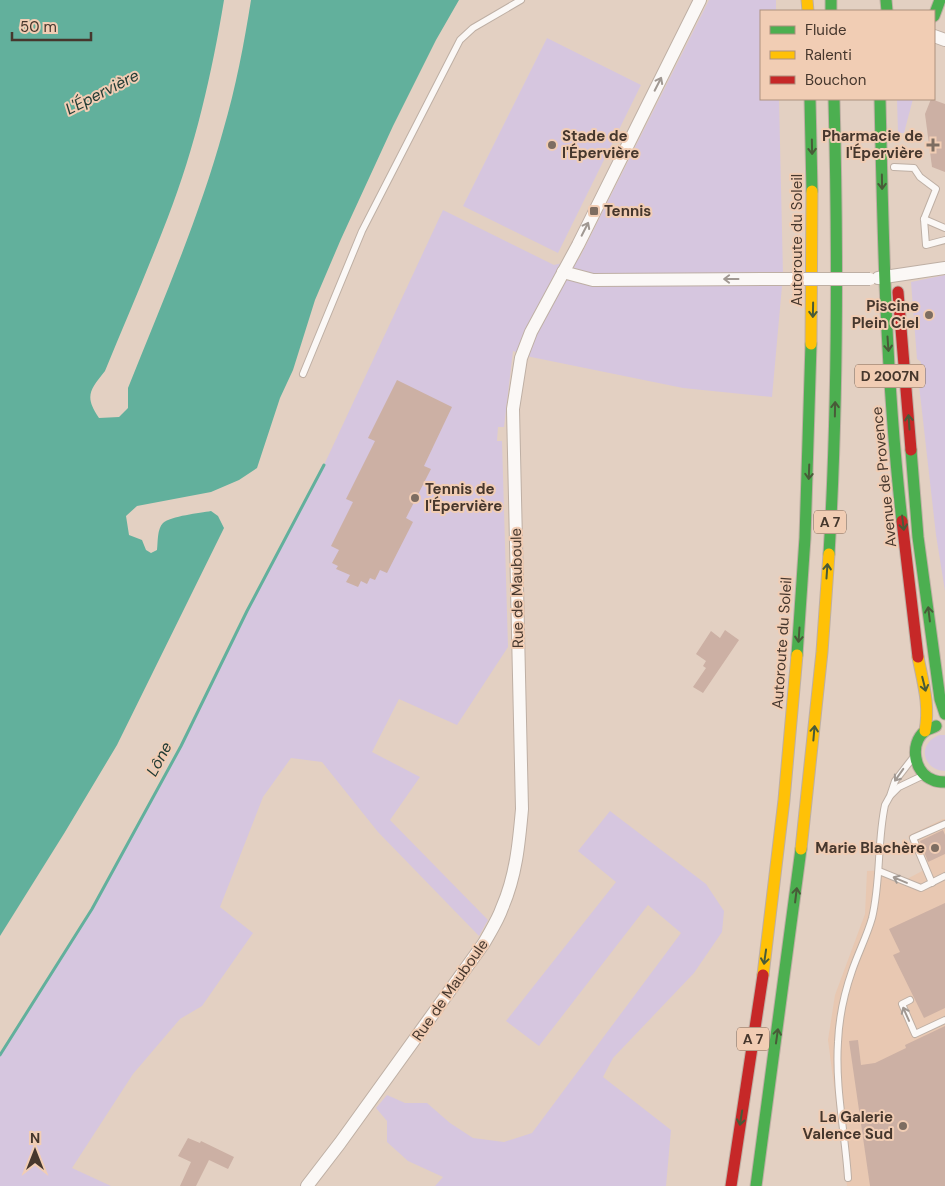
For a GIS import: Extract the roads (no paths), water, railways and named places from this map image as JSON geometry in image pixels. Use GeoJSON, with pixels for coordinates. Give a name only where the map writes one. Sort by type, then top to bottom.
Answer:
{"type":"FeatureCollection","features":[{"type":"Feature","properties":{"kind":"main road"},"geometry":{"type":"LineString","coordinates":[[935,13],[940,0]]}},
{"type":"Feature","properties":{"kind":"main road","name":"Autoroute du Soleil"},"geometry":{"type":"LineString","coordinates":[[731,1186],[769,925],[784,801],[798,649],[808,498],[811,408],[813,293],[810,100]]}},
{"type":"Feature","properties":{"kind":"main road","name":"A 7"},"geometry":{"type":"LineString","coordinates":[[756,1186],[792,928],[807,804],[822,650],[832,500],[835,410],[834,100]]}},
{"type":"Feature","properties":{"kind":"main road","name":"Avenue de Provence"},"geometry":{"type":"LineString","coordinates":[[880,100],[884,278],[897,475],[918,656],[927,702],[928,714],[925,731]]}},
{"type":"Feature","properties":{"kind":"main road","name":"Avenue de Provence"},"geometry":{"type":"LineString","coordinates":[[897,270],[918,537],[940,699],[945,714]]}},
{"type":"Feature","properties":{"kind":"main road"},"geometry":{"type":"LineString","coordinates":[[944,784],[924,775],[919,770],[914,756],[916,742],[925,731],[932,726],[945,725]]}},
{"type":"Feature","properties":{"kind":"street","name":"Rue de Mauboule"},"geometry":{"type":"LineString","coordinates":[[307,1186],[484,943],[509,891],[519,852],[522,809],[513,409],[521,358],[531,332],[700,0]]}},
{"type":"Feature","properties":{"kind":"street"},"geometry":{"type":"LineString","coordinates":[[563,272],[593,280],[870,279],[884,278],[897,270],[945,268]]}},
{"type":"Feature","properties":{"kind":"lane"},"geometry":{"type":"LineString","coordinates":[[303,374],[362,231],[460,40],[473,28],[521,0]]}},
{"type":"Feature","properties":{"kind":"lane"},"geometry":{"type":"LineString","coordinates":[[894,167],[914,168],[920,177],[936,189],[924,219],[926,245],[945,240]]}},
{"type":"Feature","properties":{"kind":"lane"},"geometry":{"type":"LineString","coordinates":[[924,219],[945,228]]}},
{"type":"Feature","properties":{"kind":"lane"},"geometry":{"type":"LineString","coordinates":[[848,1178],[840,1104],[839,1024],[852,971],[872,918],[879,871],[885,805],[890,796],[894,781],[914,756]]}},
{"type":"Feature","properties":{"kind":"lane"},"geometry":{"type":"LineString","coordinates":[[890,796],[899,787],[924,775]]}},
{"type":"Feature","properties":{"kind":"lane"},"geometry":{"type":"LineString","coordinates":[[932,883],[913,838],[945,824]]}},
{"type":"Feature","properties":{"kind":"lane"},"geometry":{"type":"LineString","coordinates":[[879,871],[921,888],[945,876]]}},
{"type":"Feature","properties":{"kind":"lane"},"geometry":{"type":"LineString","coordinates":[[910,1000],[902,1004],[915,1034],[945,1020]]}},
{"type":"Feature","properties":{"kind":"water","name":"L'Épervière"},"geometry":{"type":"Polygon","coordinates":[[[0,0],[224,0],[202,110],[178,191],[105,371],[91,393],[90,398],[99,418],[119,417],[128,408],[128,388],[203,196],[228,115],[251,0],[459,0],[436,40],[393,126],[341,239],[315,300],[293,370],[280,398],[257,468],[239,480],[211,492],[137,506],[126,516],[129,535],[142,540],[146,550],[151,553],[157,550],[161,526],[172,518],[211,511],[218,516],[224,528],[117,745],[0,936],[0,0]]]}},
{"type":"Feature","properties":{"kind":"waterway","name":"Lône"},"geometry":{"type":"LineString","coordinates":[[0,1055],[92,909],[181,746],[247,611],[324,465]]}},
{"type":"Feature","properties":{"kind":"place","name":"Stade de l'Épervière"},"geometry":{"type":"Point","coordinates":[552,145]}},
{"type":"Feature","properties":{"kind":"place","name":"Pharmacie de l'Épervière"},"geometry":{"type":"Point","coordinates":[933,145]}},
{"type":"Feature","properties":{"kind":"place","name":"Tennis"},"geometry":{"type":"Point","coordinates":[594,211]}},
{"type":"Feature","properties":{"kind":"place","name":"Piscine Plein Ciel"},"geometry":{"type":"Point","coordinates":[929,315]}},
{"type":"Feature","properties":{"kind":"place","name":"Tennis de l'Épervière"},"geometry":{"type":"Point","coordinates":[415,498]}},
{"type":"Feature","properties":{"kind":"place","name":"Marie Blachère"},"geometry":{"type":"Point","coordinates":[935,848]}},
{"type":"Feature","properties":{"kind":"place","name":"La Galerie Valence Sud"},"geometry":{"type":"Point","coordinates":[903,1126]}}]}
